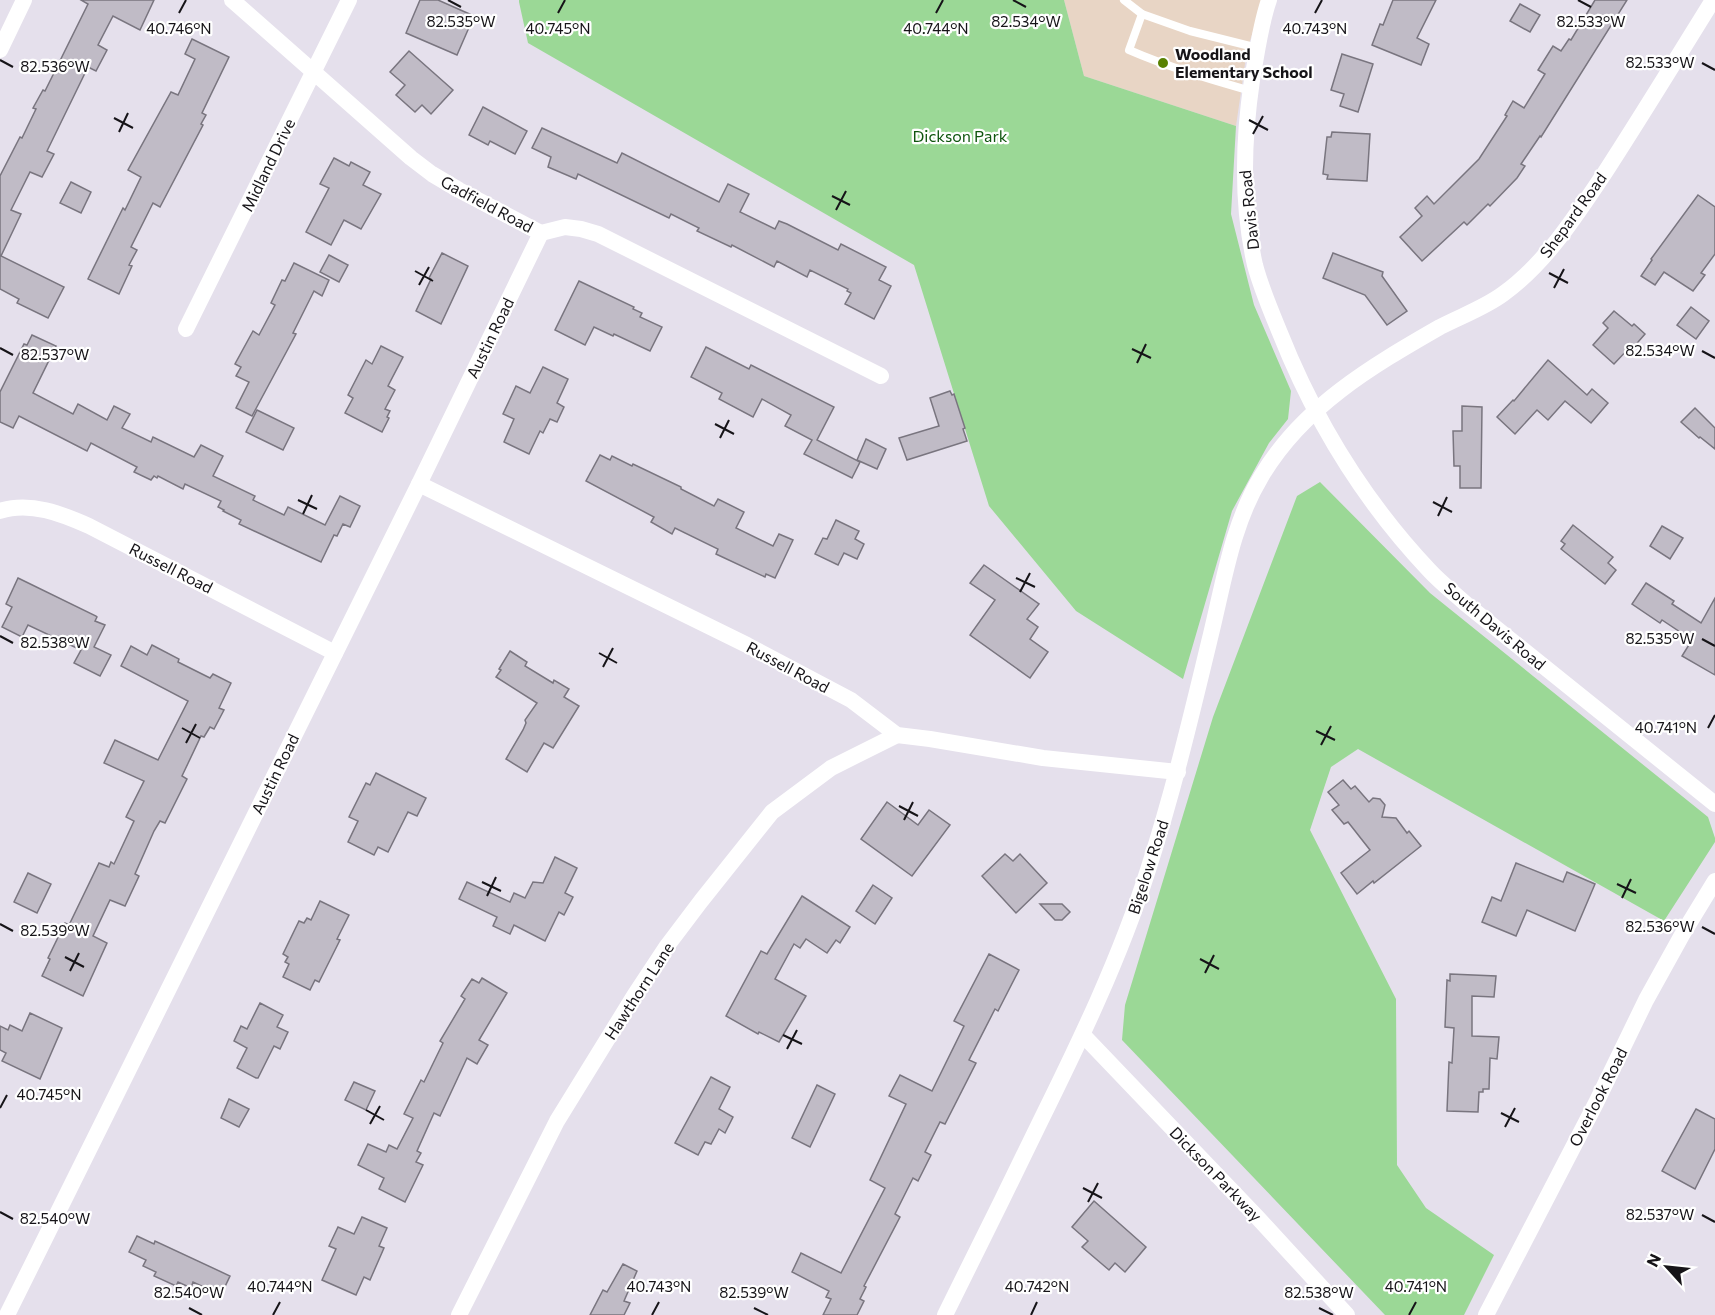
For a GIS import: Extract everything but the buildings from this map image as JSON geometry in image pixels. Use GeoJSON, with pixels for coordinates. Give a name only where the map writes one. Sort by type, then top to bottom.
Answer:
{"type":"FeatureCollection","features":[{"type":"Feature","properties":{"kind":"street"},"geometry":{"type":"LineString","coordinates":[[0,50],[24,0]]}},
{"type":"Feature","properties":{"kind":"street","name":"Gadfield Road"},"geometry":{"type":"LineString","coordinates":[[232,0],[411,158],[459,190],[541,233],[565,227],[598,234],[881,376]]}},
{"type":"Feature","properties":{"kind":"street","name":"Midland Drive"},"geometry":{"type":"LineString","coordinates":[[186,329],[349,0]]}},
{"type":"Feature","properties":{"kind":"street","name":"Davis Road"},"geometry":{"type":"LineString","coordinates":[[1269,0],[1258,48],[1245,140],[1247,216],[1255,265],[1269,306],[1291,361],[1315,411]]}},
{"type":"Feature","properties":{"kind":"street","name":"Shepard Road"},"geometry":{"type":"LineString","coordinates":[[1315,411],[1359,375],[1401,349],[1502,295],[1540,261],[1570,224],[1617,154],[1713,0]]}},
{"type":"Feature","properties":{"kind":"street","name":"Austin Road"},"geometry":{"type":"LineString","coordinates":[[7,1315],[541,233]]}},
{"type":"Feature","properties":{"kind":"street","name":"Bigelow Road"},"geometry":{"type":"LineString","coordinates":[[945,1315],[1083,1035],[1138,902],[1178,772],[1228,558],[1245,512],[1259,479],[1315,411]]}},
{"type":"Feature","properties":{"kind":"street","name":"South Davis Road"},"geometry":{"type":"LineString","coordinates":[[1315,411],[1365,493],[1400,538],[1431,572],[1466,604],[1715,804]]}},
{"type":"Feature","properties":{"kind":"street","name":"Russell Road"},"geometry":{"type":"LineString","coordinates":[[419,484],[758,650],[851,700],[897,735]]}},
{"type":"Feature","properties":{"kind":"street","name":"Russell Road"},"geometry":{"type":"LineString","coordinates":[[0,512],[10,508],[36,509],[62,515],[89,526],[335,653]]}},
{"type":"Feature","properties":{"kind":"street"},"geometry":{"type":"LineString","coordinates":[[897,735],[1043,758],[1178,772]]}},
{"type":"Feature","properties":{"kind":"street","name":"Hawthorn Lane"},"geometry":{"type":"LineString","coordinates":[[459,1315],[557,1121],[667,946],[772,812],[831,768],[897,735]]}},
{"type":"Feature","properties":{"kind":"street","name":"Overlook Road"},"geometry":{"type":"LineString","coordinates":[[1486,1315],[1601,1093],[1646,1000],[1715,881]]}},
{"type":"Feature","properties":{"kind":"street","name":"Dickson Parkway"},"geometry":{"type":"LineString","coordinates":[[1083,1035],[1347,1315]]}},
{"type":"Feature","properties":{"kind":"lane"},"geometry":{"type":"LineString","coordinates":[[1124,0],[1142,14],[1190,31],[1258,48]]}},
{"type":"Feature","properties":{"kind":"lane"},"geometry":{"type":"LineString","coordinates":[[1142,14],[1129,50],[1159,63],[1251,91]]}},
{"type":"Feature","properties":{"kind":"shaded area","name":"Woodland Elementary School"},"geometry":{"type":"Polygon","coordinates":[[[1064,0],[1263,0],[1247,50],[1236,126],[1084,76],[1064,0]]]}},
{"type":"Feature","properties":{"kind":"green space","name":"Dickson Park"},"geometry":{"type":"Polygon","coordinates":[[[519,0],[1064,0],[1084,76],[1236,126],[1231,214],[1254,305],[1291,391],[1288,419],[1269,443],[1232,511],[1183,679],[1076,611],[989,506],[914,265],[528,43],[519,0]]]}},
{"type":"Feature","properties":{"kind":"green space"},"geometry":{"type":"Polygon","coordinates":[[[1320,482],[1430,593],[1708,817],[1715,838],[1715,842],[1664,921],[1358,749],[1331,767],[1310,830],[1396,999],[1397,1165],[1426,1208],[1494,1255],[1464,1315],[1385,1315],[1122,1040],[1125,1005],[1213,717],[1297,496],[1320,482]]]}},
{"type":"Feature","properties":{"kind":"place","name":"Woodland Elementary School"},"geometry":{"type":"Point","coordinates":[1163,63]}}]}
